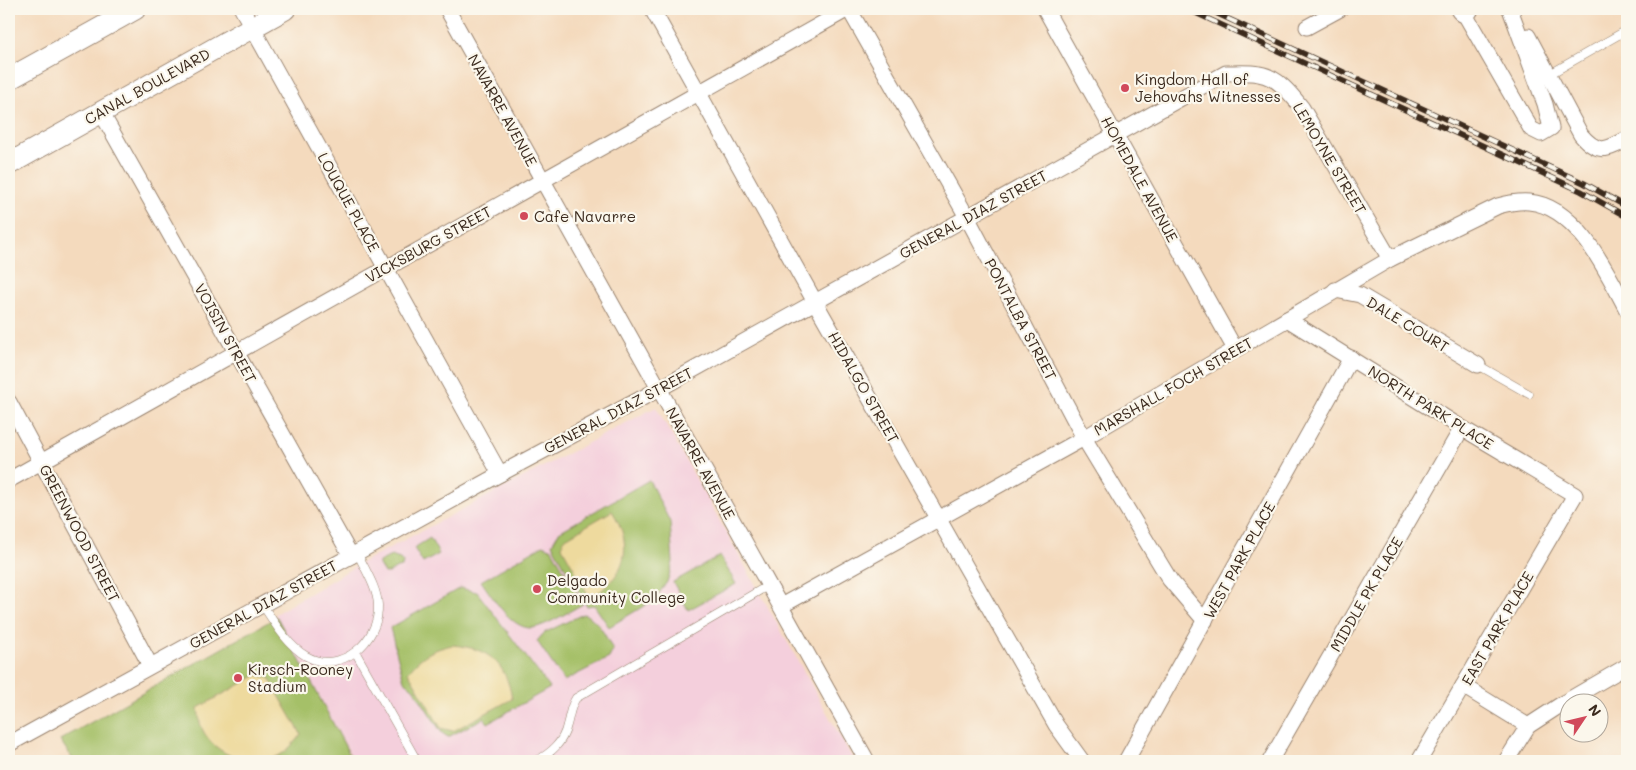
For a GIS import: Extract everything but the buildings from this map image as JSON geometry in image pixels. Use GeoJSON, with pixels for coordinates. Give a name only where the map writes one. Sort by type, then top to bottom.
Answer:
{"type":"FeatureCollection","features":[{"type":"Feature","properties":{"kind":"main road"},"geometry":{"type":"LineString","coordinates":[[9,79],[135,9]]}},
{"type":"Feature","properties":{"kind":"main road","name":"CANAL BOULEVARD"},"geometry":{"type":"LineString","coordinates":[[9,164],[101,112],[247,18],[285,9]]}},
{"type":"Feature","properties":{"kind":"street","name":"NAVARRE AVENUE"},"geometry":{"type":"LineString","coordinates":[[447,9],[867,761]]}},
{"type":"Feature","properties":{"kind":"street","name":"HIDALGO STREET"},"geometry":{"type":"LineString","coordinates":[[652,9],[815,302],[1056,725],[1082,761]]}},
{"type":"Feature","properties":{"kind":"street","name":"VICKSBURG STREET"},"geometry":{"type":"LineString","coordinates":[[9,480],[848,9]]}},
{"type":"Feature","properties":{"kind":"street","name":"PONTALBA STREET"},"geometry":{"type":"LineString","coordinates":[[848,9],[967,217],[1084,438],[1170,580],[1205,621]]}},
{"type":"Feature","properties":{"kind":"street","name":"HOMEDALE AVENUE"},"geometry":{"type":"LineString","coordinates":[[1045,9],[1235,349]]}},
{"type":"Feature","properties":{"kind":"street"},"geometry":{"type":"LineString","coordinates":[[1307,27],[1340,9]]}},
{"type":"Feature","properties":{"kind":"street"},"geometry":{"type":"LineString","coordinates":[[1464,10],[1531,129],[1541,134],[1551,128],[1545,104],[1511,9]]}},
{"type":"Feature","properties":{"kind":"street"},"geometry":{"type":"LineString","coordinates":[[1511,9],[1550,74],[1581,135],[1590,145],[1597,149],[1606,149],[1627,138]]}},
{"type":"Feature","properties":{"kind":"street","name":"LOUQUE PLACE"},"geometry":{"type":"LineString","coordinates":[[247,18],[500,474]]}},
{"type":"Feature","properties":{"kind":"street","name":"GENERAL DIAZ STREET"},"geometry":{"type":"LineString","coordinates":[[9,744],[815,302],[1226,73]]}},
{"type":"Feature","properties":{"kind":"street","name":"LEMOYNE STREET"},"geometry":{"type":"LineString","coordinates":[[1226,73],[1260,74],[1278,81],[1291,94],[1302,108],[1390,259]]}},
{"type":"Feature","properties":{"kind":"street","name":"VOISIN STREET"},"geometry":{"type":"LineString","coordinates":[[101,112],[354,554]]}},
{"type":"Feature","properties":{"kind":"street","name":"MARSHALL FOCH STREET"},"geometry":{"type":"LineString","coordinates":[[781,606],[1084,438],[1390,259],[1498,206],[1515,202],[1531,202],[1558,213],[1571,222],[1601,261],[1627,310]]}},
{"type":"Feature","properties":{"kind":"street","name":"DALE COURT"},"geometry":{"type":"LineString","coordinates":[[1335,290],[1360,295],[1478,365]]}},
{"type":"Feature","properties":{"kind":"street","name":"NORTH PARK PLACE"},"geometry":{"type":"LineString","coordinates":[[1288,319],[1462,428],[1575,495]]}},
{"type":"Feature","properties":{"kind":"street","name":"WEST PARK PLACE"},"geometry":{"type":"LineString","coordinates":[[1126,761],[1351,358]]}},
{"type":"Feature","properties":{"kind":"street","name":"GREENWOOD STREET"},"geometry":{"type":"LineString","coordinates":[[9,402],[150,665]]}},
{"type":"Feature","properties":{"kind":"street","name":"MIDDLE PK PLACE"},"geometry":{"type":"LineString","coordinates":[[1270,761],[1462,428]]}},
{"type":"Feature","properties":{"kind":"street","name":"EAST PARK PLACE"},"geometry":{"type":"LineString","coordinates":[[1419,761],[1575,495]]}},
{"type":"Feature","properties":{"kind":"street"},"geometry":{"type":"LineString","coordinates":[[1506,761],[1528,726],[1627,666]]}},
{"type":"Feature","properties":{"kind":"street"},"geometry":{"type":"LineString","coordinates":[[1463,686],[1528,726]]}},
{"type":"Feature","properties":{"kind":"lane"},"geometry":{"type":"LineString","coordinates":[[1550,74],[1627,30]]}},
{"type":"Feature","properties":{"kind":"lane"},"geometry":{"type":"LineString","coordinates":[[1478,365],[1529,394]]}},
{"type":"Feature","properties":{"kind":"lane"},"geometry":{"type":"LineString","coordinates":[[262,604],[291,644],[306,656],[318,662],[336,662],[356,653],[370,637],[376,620],[378,605],[374,590],[354,554]]}},
{"type":"Feature","properties":{"kind":"lane"},"geometry":{"type":"LineString","coordinates":[[536,761],[550,754],[564,735],[571,706],[576,698],[769,585]]}},
{"type":"Feature","properties":{"kind":"lane"},"geometry":{"type":"LineString","coordinates":[[356,653],[417,761]]}},
{"type":"Feature","properties":{"kind":"shaded area","name":"Delgado Community College"},"geometry":{"type":"Polygon","coordinates":[[[656,407],[854,761],[354,761],[275,614],[359,564],[656,407]]]}},
{"type":"Feature","properties":{"kind":"green space"},"geometry":{"type":"Polygon","coordinates":[[[649,480],[670,522],[673,562],[667,582],[654,600],[609,627],[594,605],[587,606],[552,544],[559,532],[649,480]]]}},
{"type":"Feature","properties":{"kind":"green space"},"geometry":{"type":"Polygon","coordinates":[[[430,538],[439,554],[423,563],[414,548],[430,538]]]}},
{"type":"Feature","properties":{"kind":"green space"},"geometry":{"type":"Polygon","coordinates":[[[543,545],[552,549],[583,604],[549,622],[537,627],[528,628],[512,620],[504,613],[481,581],[543,545]]]}},
{"type":"Feature","properties":{"kind":"green space"},"geometry":{"type":"Polygon","coordinates":[[[391,556],[403,562],[402,567],[389,573],[384,573],[379,562],[391,556]]]}},
{"type":"Feature","properties":{"kind":"green space"},"geometry":{"type":"Polygon","coordinates":[[[720,556],[736,584],[688,610],[673,582],[720,556]]]}},
{"type":"Feature","properties":{"kind":"green space"},"geometry":{"type":"Polygon","coordinates":[[[460,588],[477,592],[550,688],[488,723],[484,718],[448,737],[442,733],[413,688],[404,681],[390,628],[460,588]]]}},
{"type":"Feature","properties":{"kind":"green space"},"geometry":{"type":"Polygon","coordinates":[[[583,614],[593,619],[613,650],[609,658],[564,681],[537,641],[544,633],[583,614]]]}},
{"type":"Feature","properties":{"kind":"green space","name":"Kirsch-Rooney Stadium"},"geometry":{"type":"Polygon","coordinates":[[[277,617],[353,761],[74,761],[60,740],[277,617]]]}},
{"type":"Feature","properties":{"kind":"sand"},"geometry":{"type":"Polygon","coordinates":[[[612,511],[623,536],[625,548],[623,560],[612,580],[590,598],[562,547],[564,539],[612,511]]]}},
{"type":"Feature","properties":{"kind":"sand"},"geometry":{"type":"Polygon","coordinates":[[[452,645],[476,650],[493,659],[505,675],[512,699],[453,731],[441,728],[408,672],[427,654],[452,645]]]}},
{"type":"Feature","properties":{"kind":"sand"},"geometry":{"type":"Polygon","coordinates":[[[257,675],[269,678],[301,734],[280,755],[254,761],[231,756],[212,743],[200,723],[198,708],[257,675]]]}},
{"type":"Feature","properties":{"kind":"railway"},"geometry":{"type":"LineString","coordinates":[[1187,9],[1581,191],[1627,217]]}},
{"type":"Feature","properties":{"kind":"railway"},"geometry":{"type":"LineString","coordinates":[[1207,9],[1584,183],[1627,207]]}},
{"type":"Feature","properties":{"kind":"place","name":"Kingdom Hall of Jehovahs Witnesses"},"geometry":{"type":"Point","coordinates":[1125,88]}},
{"type":"Feature","properties":{"kind":"place","name":"Cafe Navarre"},"geometry":{"type":"Point","coordinates":[524,216]}},
{"type":"Feature","properties":{"kind":"place","name":"Delgado Community College"},"geometry":{"type":"Point","coordinates":[537,589]}},
{"type":"Feature","properties":{"kind":"place","name":"Kirsch-Rooney Stadium"},"geometry":{"type":"Point","coordinates":[238,678]}}]}
